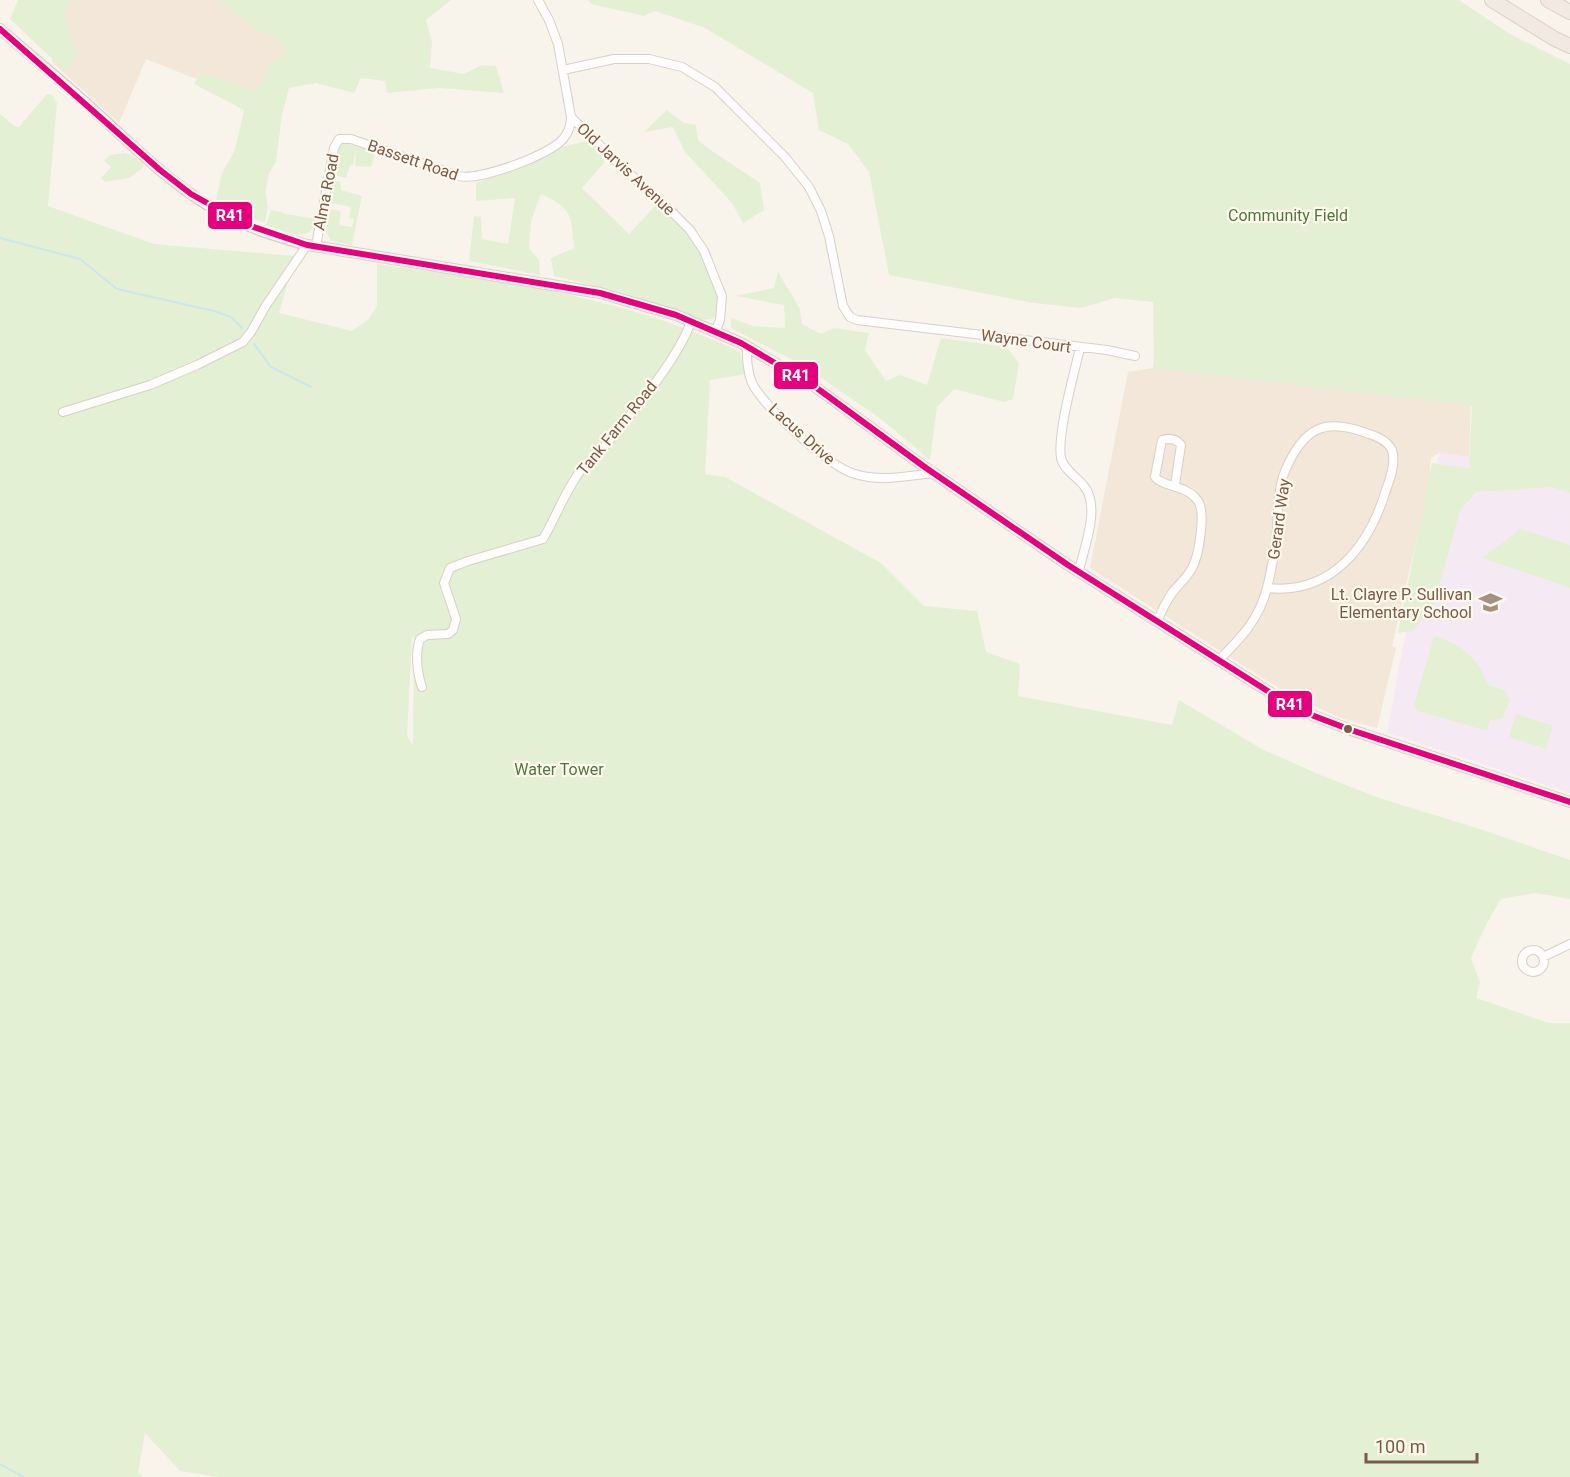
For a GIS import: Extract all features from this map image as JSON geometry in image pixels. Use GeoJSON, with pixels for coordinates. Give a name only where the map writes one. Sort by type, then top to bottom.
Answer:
{"type":"FeatureCollection","features":[{"type":"Feature","properties":{"kind":"highway"},"geometry":{"type":"LineString","coordinates":[[1492,0],[1570,46]]}},
{"type":"Feature","properties":{"kind":"highway"},"geometry":{"type":"LineString","coordinates":[[1548,0],[1570,12]]}},
{"type":"Feature","properties":{"kind":"street","name":"Old Jarvis Avenue"},"geometry":{"type":"LineString","coordinates":[[538,0],[556,36],[571,117],[670,210],[690,230],[705,251],[722,296],[720,320],[715,332]]}},
{"type":"Feature","properties":{"kind":"street"},"geometry":{"type":"LineString","coordinates":[[0,29],[100,115],[151,163],[189,193],[227,216],[274,235],[311,245],[589,290],[640,303],[691,321],[747,346],[821,390],[933,473],[1079,572],[1282,700],[1333,724],[1570,802]]}},
{"type":"Feature","properties":{"kind":"street","name":"Wayne Court"},"geometry":{"type":"LineString","coordinates":[[563,70],[614,59],[642,58],[676,65],[707,81],[740,110],[792,164],[809,187],[826,224],[839,296],[848,314],[857,320],[1107,350],[1136,356]]}},
{"type":"Feature","properties":{"kind":"street","name":"Bassett Road"},"geometry":{"type":"LineString","coordinates":[[339,139],[351,139],[459,176],[474,177],[521,162],[551,148],[565,137],[571,117]]}},
{"type":"Feature","properties":{"kind":"street","name":"Alma Road"},"geometry":{"type":"LineString","coordinates":[[311,245],[334,148],[339,139]]}},
{"type":"Feature","properties":{"kind":"street"},"geometry":{"type":"LineString","coordinates":[[63,412],[150,385],[243,342],[270,299],[311,245]]}},
{"type":"Feature","properties":{"kind":"street","name":"Tank Farm Road"},"geometry":{"type":"LineString","coordinates":[[422,687],[418,675],[420,639],[427,635],[448,634],[453,630],[455,624],[456,619],[444,582],[450,568],[543,539],[569,488],[660,375],[687,333],[691,321]]}},
{"type":"Feature","properties":{"kind":"street","name":"Lacus Drive"},"geometry":{"type":"LineString","coordinates":[[747,346],[747,367],[758,392],[831,462],[849,472],[863,476],[896,477],[933,473]]}},
{"type":"Feature","properties":{"kind":"street"},"geometry":{"type":"LineString","coordinates":[[1079,572],[1092,502],[1086,488],[1063,463],[1061,456],[1065,419],[1080,348]]}},
{"type":"Feature","properties":{"kind":"street","name":"Gerard Way"},"geometry":{"type":"LineString","coordinates":[[1218,661],[1240,640],[1256,618],[1267,588],[1273,562],[1282,480],[1300,445],[1318,429],[1330,425],[1350,427],[1384,441],[1392,452],[1393,458],[1388,486],[1373,524],[1354,553],[1340,568],[1316,582],[1297,587],[1267,588]]}},
{"type":"Feature","properties":{"kind":"street"},"geometry":{"type":"LineString","coordinates":[[1157,622],[1171,595],[1192,569],[1199,543],[1200,505],[1192,495],[1175,485],[1160,482],[1155,477],[1159,446],[1166,439],[1174,439],[1181,445],[1175,485]]}},
{"type":"Feature","properties":{"kind":"street"},"geometry":{"type":"LineString","coordinates":[[1543,957],[1570,944]]}},
{"type":"Feature","properties":{"kind":"shaded area"},"geometry":{"type":"Polygon","coordinates":[[[58,0],[306,0],[259,221],[237,212],[216,199],[254,102],[146,59],[119,123],[52,62],[58,0]]]}},
{"type":"Feature","properties":{"kind":"shaded area"},"geometry":{"type":"Polygon","coordinates":[[[1154,361],[1471,398],[1469,457],[1439,453],[1431,458],[1428,490],[1392,646],[1396,648],[1377,728],[1338,717],[1282,690],[1090,568],[1128,372],[1153,368],[1154,361]]]}},
{"type":"Feature","properties":{"kind":"shaded area","name":"Lt. Clayre P. Sullivan Elementary School"},"geometry":{"type":"Polygon","coordinates":[[[1439,453],[1570,473],[1570,793],[1387,733],[1439,453]]]}},
{"type":"Feature","properties":{"kind":"green space"},"geometry":{"type":"Polygon","coordinates":[[[18,0],[70,0],[67,6],[67,20],[78,54],[66,72],[10,19],[18,0]]]}},
{"type":"Feature","properties":{"kind":"green space"},"geometry":{"type":"Polygon","coordinates":[[[219,0],[451,0],[426,20],[432,42],[430,68],[464,74],[482,65],[496,66],[504,93],[439,88],[387,93],[385,81],[361,78],[354,93],[316,83],[289,88],[282,115],[276,161],[264,183],[268,206],[265,222],[263,222],[237,212],[216,199],[222,173],[235,150],[244,110],[194,84],[201,72],[253,91],[263,83],[268,65],[285,53],[284,47],[275,37],[259,32],[219,0]]]}},
{"type":"Feature","properties":{"kind":"green space","name":"Community Field"},"geometry":{"type":"Polygon","coordinates":[[[588,0],[1459,0],[1510,34],[1570,64],[1570,493],[1551,487],[1476,492],[1460,511],[1434,604],[1413,631],[1398,633],[1432,463],[1469,468],[1472,406],[1154,368],[1153,302],[1115,298],[1081,308],[1033,303],[889,275],[869,172],[848,144],[819,130],[813,93],[705,28],[655,11],[644,16],[591,4],[588,0]]]}},
{"type":"Feature","properties":{"kind":"green space","name":"Water Tower"},"geometry":{"type":"Polygon","coordinates":[[[47,94],[52,95],[57,103],[48,206],[154,244],[295,256],[279,313],[352,331],[369,319],[377,306],[377,264],[562,293],[652,317],[740,352],[746,374],[710,380],[705,474],[725,477],[881,563],[924,606],[977,611],[986,652],[1020,664],[1018,696],[1172,725],[1179,700],[1262,749],[1318,774],[1379,798],[1570,860],[1570,899],[1535,893],[1501,899],[1471,958],[1480,982],[1476,998],[1549,1023],[1570,1023],[1570,1477],[219,1477],[180,1471],[145,1433],[138,1473],[143,1477],[0,1477],[0,114],[19,127],[47,94]],[[414,637],[412,638],[407,736],[413,744],[414,637]]]}},
{"type":"Feature","properties":{"kind":"green space"},"geometry":{"type":"Polygon","coordinates":[[[667,110],[684,123],[696,125],[698,140],[760,183],[764,210],[743,223],[732,203],[685,152],[673,127],[644,132],[667,110]]]}},
{"type":"Feature","properties":{"kind":"green space"},"geometry":{"type":"Polygon","coordinates":[[[583,142],[592,144],[605,162],[582,188],[629,234],[657,204],[691,238],[714,281],[719,313],[712,319],[703,320],[621,292],[554,276],[551,258],[574,248],[571,220],[565,209],[541,194],[531,221],[529,248],[539,260],[540,275],[469,261],[474,216],[481,217],[482,239],[508,244],[515,198],[476,201],[476,183],[519,167],[561,147],[583,142]]]}},
{"type":"Feature","properties":{"kind":"green space"},"geometry":{"type":"Polygon","coordinates":[[[342,144],[375,152],[371,167],[355,166],[356,149],[353,165],[350,165],[346,178],[333,175],[342,144]]]}},
{"type":"Feature","properties":{"kind":"green space"},"geometry":{"type":"Polygon","coordinates":[[[125,153],[132,155],[144,165],[143,168],[129,178],[105,182],[101,178],[111,167],[104,161],[110,155],[125,153]]]}},
{"type":"Feature","properties":{"kind":"green space"},"geometry":{"type":"Polygon","coordinates":[[[333,180],[340,182],[341,190],[362,196],[352,245],[331,241],[325,231],[329,209],[341,211],[339,225],[352,227],[354,219],[349,218],[351,207],[329,202],[333,180]]]}},
{"type":"Feature","properties":{"kind":"green space"},"geometry":{"type":"Polygon","coordinates":[[[271,210],[316,219],[309,232],[288,233],[266,225],[271,210]]]}},
{"type":"Feature","properties":{"kind":"green space"},"geometry":{"type":"Polygon","coordinates":[[[778,272],[800,309],[802,324],[821,334],[834,328],[869,333],[865,350],[886,381],[900,375],[927,385],[941,338],[1007,347],[1019,364],[1013,399],[1004,402],[954,389],[937,407],[930,460],[881,419],[804,366],[731,328],[731,318],[753,326],[785,328],[784,305],[736,296],[774,288],[778,272]]]}},
{"type":"Feature","properties":{"kind":"green space"},"geometry":{"type":"Polygon","coordinates":[[[1520,529],[1570,545],[1570,588],[1482,558],[1520,529]]]}},
{"type":"Feature","properties":{"kind":"green space"},"geometry":{"type":"Polygon","coordinates":[[[1434,636],[1468,653],[1480,667],[1488,685],[1504,690],[1510,700],[1502,719],[1490,720],[1487,731],[1417,711],[1414,705],[1434,636]]]}},
{"type":"Feature","properties":{"kind":"green space"},"geometry":{"type":"Polygon","coordinates":[[[1516,714],[1553,726],[1546,749],[1509,737],[1516,714]]]}},
{"type":"Feature","properties":{"kind":"waterway"},"geometry":{"type":"LineString","coordinates":[[0,238],[80,259],[117,289],[214,311],[231,317],[242,328]]}},
{"type":"Feature","properties":{"kind":"waterway"},"geometry":{"type":"LineString","coordinates":[[254,344],[271,367],[311,387]]}},
{"type":"Feature","properties":{"kind":"waterway"},"geometry":{"type":"LineString","coordinates":[[0,1464],[23,1477]]}},
{"type":"Feature","properties":{"kind":"transit line","name":"R41"},"geometry":{"type":"LineString","coordinates":[[0,29],[160,170],[191,194],[245,224],[307,245],[600,293],[676,315],[741,343],[814,386],[926,468],[1068,565],[1282,700],[1314,716],[1351,730],[1570,802]]}},
{"type":"Feature","properties":{"kind":"place","name":"Lt. Clayre P. Sullivan Elementary School"},"geometry":{"type":"Point","coordinates":[1490,603]}}]}
